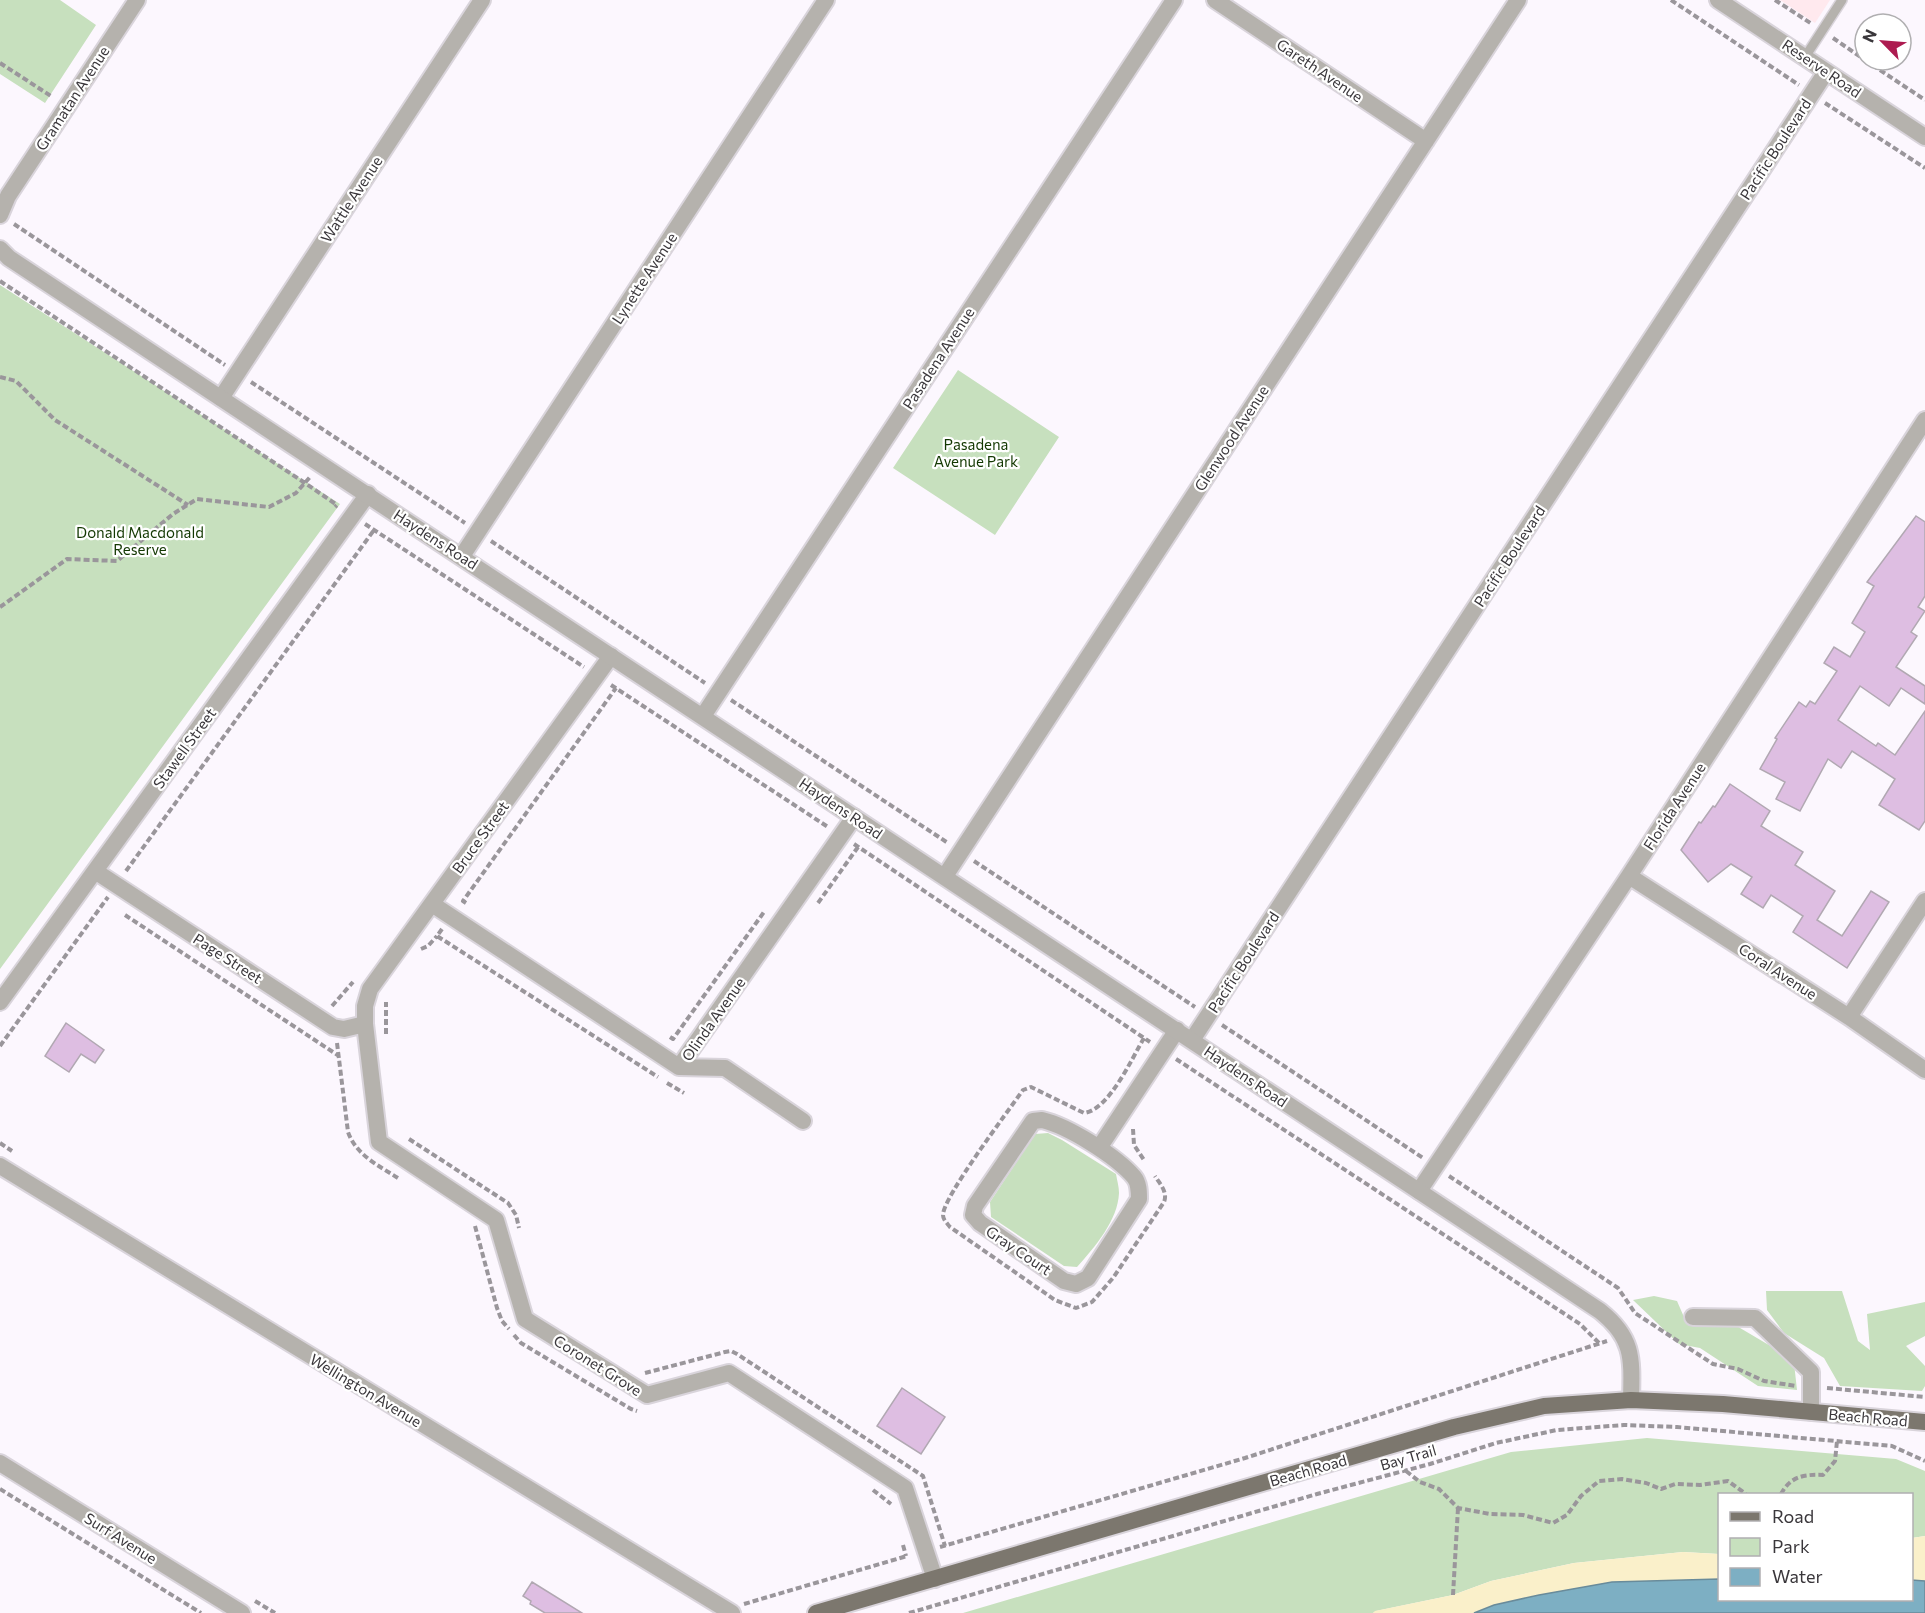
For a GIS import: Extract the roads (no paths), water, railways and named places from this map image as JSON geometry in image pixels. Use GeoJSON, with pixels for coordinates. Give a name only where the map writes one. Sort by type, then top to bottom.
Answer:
{"type":"FeatureCollection","features":[{"type":"Feature","properties":{"kind":"main road","name":"Beach Road"},"geometry":{"type":"LineString","coordinates":[[816,1613],[1464,1425],[1544,1406],[1631,1400],[1713,1404],[1925,1422]]}},
{"type":"Feature","properties":{"kind":"street","name":"Gramatan Avenue"},"geometry":{"type":"LineString","coordinates":[[0,215],[4,200],[136,0]]}},
{"type":"Feature","properties":{"kind":"street","name":"Wattle Avenue"},"geometry":{"type":"LineString","coordinates":[[220,398],[482,0]]}},
{"type":"Feature","properties":{"kind":"street","name":"Lynette Avenue"},"geometry":{"type":"LineString","coordinates":[[462,556],[826,0]]}},
{"type":"Feature","properties":{"kind":"street","name":"Pasadena Avenue"},"geometry":{"type":"LineString","coordinates":[[703,716],[1174,0]]}},
{"type":"Feature","properties":{"kind":"street","name":"Gareth Avenue"},"geometry":{"type":"LineString","coordinates":[[1215,0],[1426,141]]}},
{"type":"Feature","properties":{"kind":"street","name":"Glenwood Avenue"},"geometry":{"type":"LineString","coordinates":[[945,876],[1518,0]]}},
{"type":"Feature","properties":{"kind":"street","name":"Reserve Road"},"geometry":{"type":"LineString","coordinates":[[1719,0],[1925,137]]}},
{"type":"Feature","properties":{"kind":"street","name":"Pacific Boulevard"},"geometry":{"type":"LineString","coordinates":[[1192,1040],[1826,72]]}},
{"type":"Feature","properties":{"kind":"street","name":"Haydens Road"},"geometry":{"type":"LineString","coordinates":[[0,249],[9,258],[1600,1311],[1624,1336],[1630,1357],[1631,1400]]}},
{"type":"Feature","properties":{"kind":"street","name":"Florida Avenue"},"geometry":{"type":"LineString","coordinates":[[1419,1191],[1629,876],[1925,420]]}},
{"type":"Feature","properties":{"kind":"street","name":"Stawell Street"},"geometry":{"type":"LineString","coordinates":[[0,1002],[368,494]]}},
{"type":"Feature","properties":{"kind":"street","name":"Bruce Street"},"geometry":{"type":"LineString","coordinates":[[365,1024],[365,1006],[370,989],[611,656]]}},
{"type":"Feature","properties":{"kind":"street","name":"Olinda Avenue"},"geometry":{"type":"LineString","coordinates":[[432,904],[679,1067],[854,817]]}},
{"type":"Feature","properties":{"kind":"street","name":"Page Street"},"geometry":{"type":"LineString","coordinates":[[95,871],[333,1027],[344,1029],[365,1024]]}},
{"type":"Feature","properties":{"kind":"street","name":"Coral Avenue"},"geometry":{"type":"LineString","coordinates":[[1629,876],[1849,1017],[1925,1070]]}},
{"type":"Feature","properties":{"kind":"street"},"geometry":{"type":"LineString","coordinates":[[1849,1017],[1925,901]]}},
{"type":"Feature","properties":{"kind":"street","name":"Coronet Grove"},"geometry":{"type":"LineString","coordinates":[[365,1024],[379,1142],[496,1220],[525,1319],[647,1395],[729,1372],[905,1488],[935,1579]]}},
{"type":"Feature","properties":{"kind":"street"},"geometry":{"type":"LineString","coordinates":[[1099,1148],[1177,1030]]}},
{"type":"Feature","properties":{"kind":"street"},"geometry":{"type":"LineString","coordinates":[[679,1067],[725,1068],[803,1121]]}},
{"type":"Feature","properties":{"kind":"street","name":"Gray Court"},"geometry":{"type":"LineString","coordinates":[[1033,1120],[1056,1123],[1099,1148],[1136,1178],[1139,1199],[1088,1278],[1076,1284],[1064,1281],[980,1223],[973,1215],[975,1206],[1033,1120]]}},
{"type":"Feature","properties":{"kind":"street","name":"Wellington Avenue"},"geometry":{"type":"LineString","coordinates":[[0,1166],[729,1611]]}},
{"type":"Feature","properties":{"kind":"street","name":"Beach Road"},"geometry":{"type":"LineString","coordinates":[[1693,1317],[1755,1318],[1811,1372],[1811,1412]]}},
{"type":"Feature","properties":{"kind":"street","name":"Surf Avenue"},"geometry":{"type":"LineString","coordinates":[[0,1463],[242,1613]]}},
{"type":"Feature","properties":{"kind":"lane"},"geometry":{"type":"LineString","coordinates":[[1805,57],[1842,0]]}},
{"type":"Feature","properties":{"kind":"water"},"geometry":{"type":"Polygon","coordinates":[[[1718,1579],[1718,1601],[1913,1601],[1913,1580],[1925,1581],[1925,1613],[1474,1613],[1494,1605],[1612,1582],[1718,1579]]]}},
{"type":"Feature","properties":{"kind":"park label","name":"Pasadena Avenue Park"},"geometry":{"type":"Point","coordinates":[976,452]}},
{"type":"Feature","properties":{"kind":"park label","name":"Donald Macdonald Reserve"},"geometry":{"type":"Point","coordinates":[140,540]}}]}
